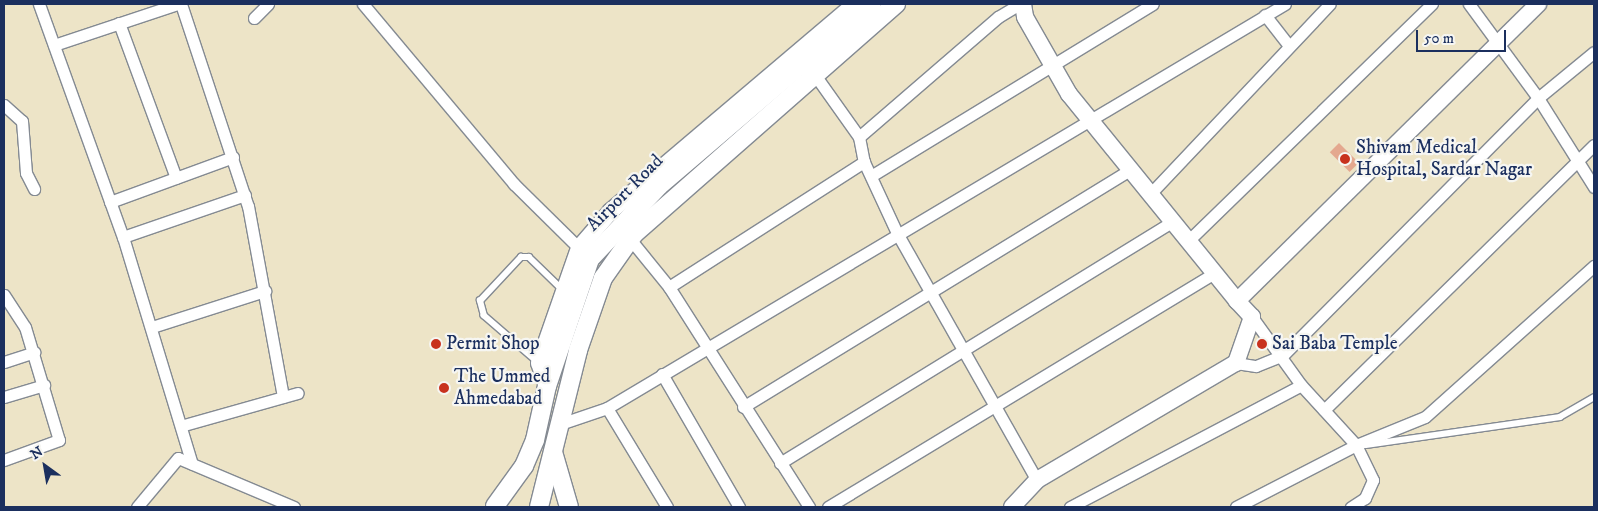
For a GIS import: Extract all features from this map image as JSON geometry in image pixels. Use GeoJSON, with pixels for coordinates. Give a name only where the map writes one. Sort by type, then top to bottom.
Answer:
{"type":"FeatureCollection","features":[{"type":"Feature","properties":{"kind":"main road","name":"Airport Road"},"geometry":{"type":"LineString","coordinates":[[499,507],[524,466],[546,386],[590,260],[620,223],[872,4]]}},
{"type":"Feature","properties":{"kind":"main road","name":"Airport Road"},"geometry":{"type":"LineString","coordinates":[[539,507],[557,425],[603,278],[630,239],[895,6]]}},
{"type":"Feature","properties":{"kind":"main road"},"geometry":{"type":"LineString","coordinates":[[552,444],[569,507]]}},
{"type":"Feature","properties":{"kind":"street"},"geometry":{"type":"LineString","coordinates":[[39,4],[110,202],[152,327],[184,425],[192,464]]}},
{"type":"Feature","properties":{"kind":"street"},"geometry":{"type":"LineString","coordinates":[[54,45],[177,4]]}},
{"type":"Feature","properties":{"kind":"street"},"geometry":{"type":"LineString","coordinates":[[182,4],[245,196],[265,291],[283,397]]}},
{"type":"Feature","properties":{"kind":"street"},"geometry":{"type":"LineString","coordinates":[[254,18],[268,4]]}},
{"type":"Feature","properties":{"kind":"street"},"geometry":{"type":"LineString","coordinates":[[363,4],[514,184],[579,248]]}},
{"type":"Feature","properties":{"kind":"street"},"geometry":{"type":"LineString","coordinates":[[546,386],[539,363],[579,248],[611,211],[855,4]]}},
{"type":"Feature","properties":{"kind":"street"},"geometry":{"type":"LineString","coordinates":[[859,137],[998,17],[1022,4],[1025,17],[1051,66],[1089,120],[1130,170],[1152,193],[1237,301],[1283,355],[1302,385],[1356,445],[1373,480],[1365,498],[1351,507]]}},
{"type":"Feature","properties":{"kind":"street"},"geometry":{"type":"LineString","coordinates":[[871,176],[1152,4]]}},
{"type":"Feature","properties":{"kind":"street"},"geometry":{"type":"LineString","coordinates":[[557,425],[607,408],[704,347],[1284,4]]}},
{"type":"Feature","properties":{"kind":"street"},"geometry":{"type":"LineString","coordinates":[[1152,193],[1330,4]]}},
{"type":"Feature","properties":{"kind":"street"},"geometry":{"type":"LineString","coordinates":[[1189,240],[1432,4]]}},
{"type":"Feature","properties":{"kind":"street"},"geometry":{"type":"LineString","coordinates":[[1468,4],[1538,98],[1594,187]]}},
{"type":"Feature","properties":{"kind":"street"},"geometry":{"type":"LineString","coordinates":[[1237,301],[1497,42],[1538,4]]}},
{"type":"Feature","properties":{"kind":"street"},"geometry":{"type":"LineString","coordinates":[[1265,16],[1289,46]]}},
{"type":"Feature","properties":{"kind":"street"},"geometry":{"type":"LineString","coordinates":[[119,23],[176,178]]}},
{"type":"Feature","properties":{"kind":"street"},"geometry":{"type":"LineString","coordinates":[[1012,507],[1036,480],[1236,363],[1256,366],[1283,355],[1538,98],[1594,52]]}},
{"type":"Feature","properties":{"kind":"street"},"geometry":{"type":"LineString","coordinates":[[815,75],[859,137],[864,162],[897,233],[1036,480]]}},
{"type":"Feature","properties":{"kind":"street"},"geometry":{"type":"LineString","coordinates":[[4,105],[22,121],[26,173],[34,190]]}},
{"type":"Feature","properties":{"kind":"street"},"geometry":{"type":"LineString","coordinates":[[1324,410],[1576,160],[1594,145]]}},
{"type":"Feature","properties":{"kind":"street"},"geometry":{"type":"LineString","coordinates":[[110,202],[233,157]]}},
{"type":"Feature","properties":{"kind":"street"},"geometry":{"type":"LineString","coordinates":[[669,287],[864,162]]}},
{"type":"Feature","properties":{"kind":"street"},"geometry":{"type":"LineString","coordinates":[[743,407],[1130,170]]}},
{"type":"Feature","properties":{"kind":"street"},"geometry":{"type":"LineString","coordinates":[[122,237],[245,196]]}},
{"type":"Feature","properties":{"kind":"street"},"geometry":{"type":"LineString","coordinates":[[780,462],[1174,221]]}},
{"type":"Feature","properties":{"kind":"street"},"geometry":{"type":"LineString","coordinates":[[630,239],[669,287],[704,347],[809,507]]}},
{"type":"Feature","properties":{"kind":"street"},"geometry":{"type":"LineString","coordinates":[[1236,507],[1356,445],[1425,417],[1594,266]]}},
{"type":"Feature","properties":{"kind":"street"},"geometry":{"type":"LineString","coordinates":[[828,507],[1215,273]]}},
{"type":"Feature","properties":{"kind":"street"},"geometry":{"type":"LineString","coordinates":[[152,327],[265,291]]}},
{"type":"Feature","properties":{"kind":"street"},"geometry":{"type":"LineString","coordinates":[[4,295],[17,310],[34,352],[59,440],[4,460]]}},
{"type":"Feature","properties":{"kind":"street"},"geometry":{"type":"LineString","coordinates":[[1236,363],[1252,317]]}},
{"type":"Feature","properties":{"kind":"street"},"geometry":{"type":"LineString","coordinates":[[4,362],[34,352]]}},
{"type":"Feature","properties":{"kind":"street"},"geometry":{"type":"LineString","coordinates":[[662,374],[739,507]]}},
{"type":"Feature","properties":{"kind":"street"},"geometry":{"type":"LineString","coordinates":[[4,397],[44,385]]}},
{"type":"Feature","properties":{"kind":"street"},"geometry":{"type":"LineString","coordinates":[[1070,507],[1302,385]]}},
{"type":"Feature","properties":{"kind":"street"},"geometry":{"type":"LineString","coordinates":[[184,425],[298,393]]}},
{"type":"Feature","properties":{"kind":"street"},"geometry":{"type":"LineString","coordinates":[[607,408],[667,507]]}},
{"type":"Feature","properties":{"kind":"street"},"geometry":{"type":"LineString","coordinates":[[137,507],[178,458],[294,507]]}},
{"type":"Feature","properties":{"kind":"lane"},"geometry":{"type":"LineString","coordinates":[[539,363],[484,316],[480,302],[521,257],[529,257],[563,290]]}},
{"type":"Feature","properties":{"kind":"lane"},"geometry":{"type":"LineString","coordinates":[[1356,445],[1560,417],[1594,397]]}},
{"type":"Feature","properties":{"kind":"building"},"geometry":{"type":"Polygon","coordinates":[[[1339,143],[1359,163],[1350,172],[1330,152],[1339,143]]]}},
{"type":"Feature","properties":{"kind":"place","name":"Shivam Medical Hospital, Sardar Nagar"},"geometry":{"type":"Point","coordinates":[1345,159]}},
{"type":"Feature","properties":{"kind":"place","name":"Permit Shop"},"geometry":{"type":"Point","coordinates":[436,344]}},
{"type":"Feature","properties":{"kind":"place","name":"Sai Baba Temple"},"geometry":{"type":"Point","coordinates":[1262,344]}},
{"type":"Feature","properties":{"kind":"place","name":"The Ummed Ahmedabad"},"geometry":{"type":"Point","coordinates":[444,388]}}]}
